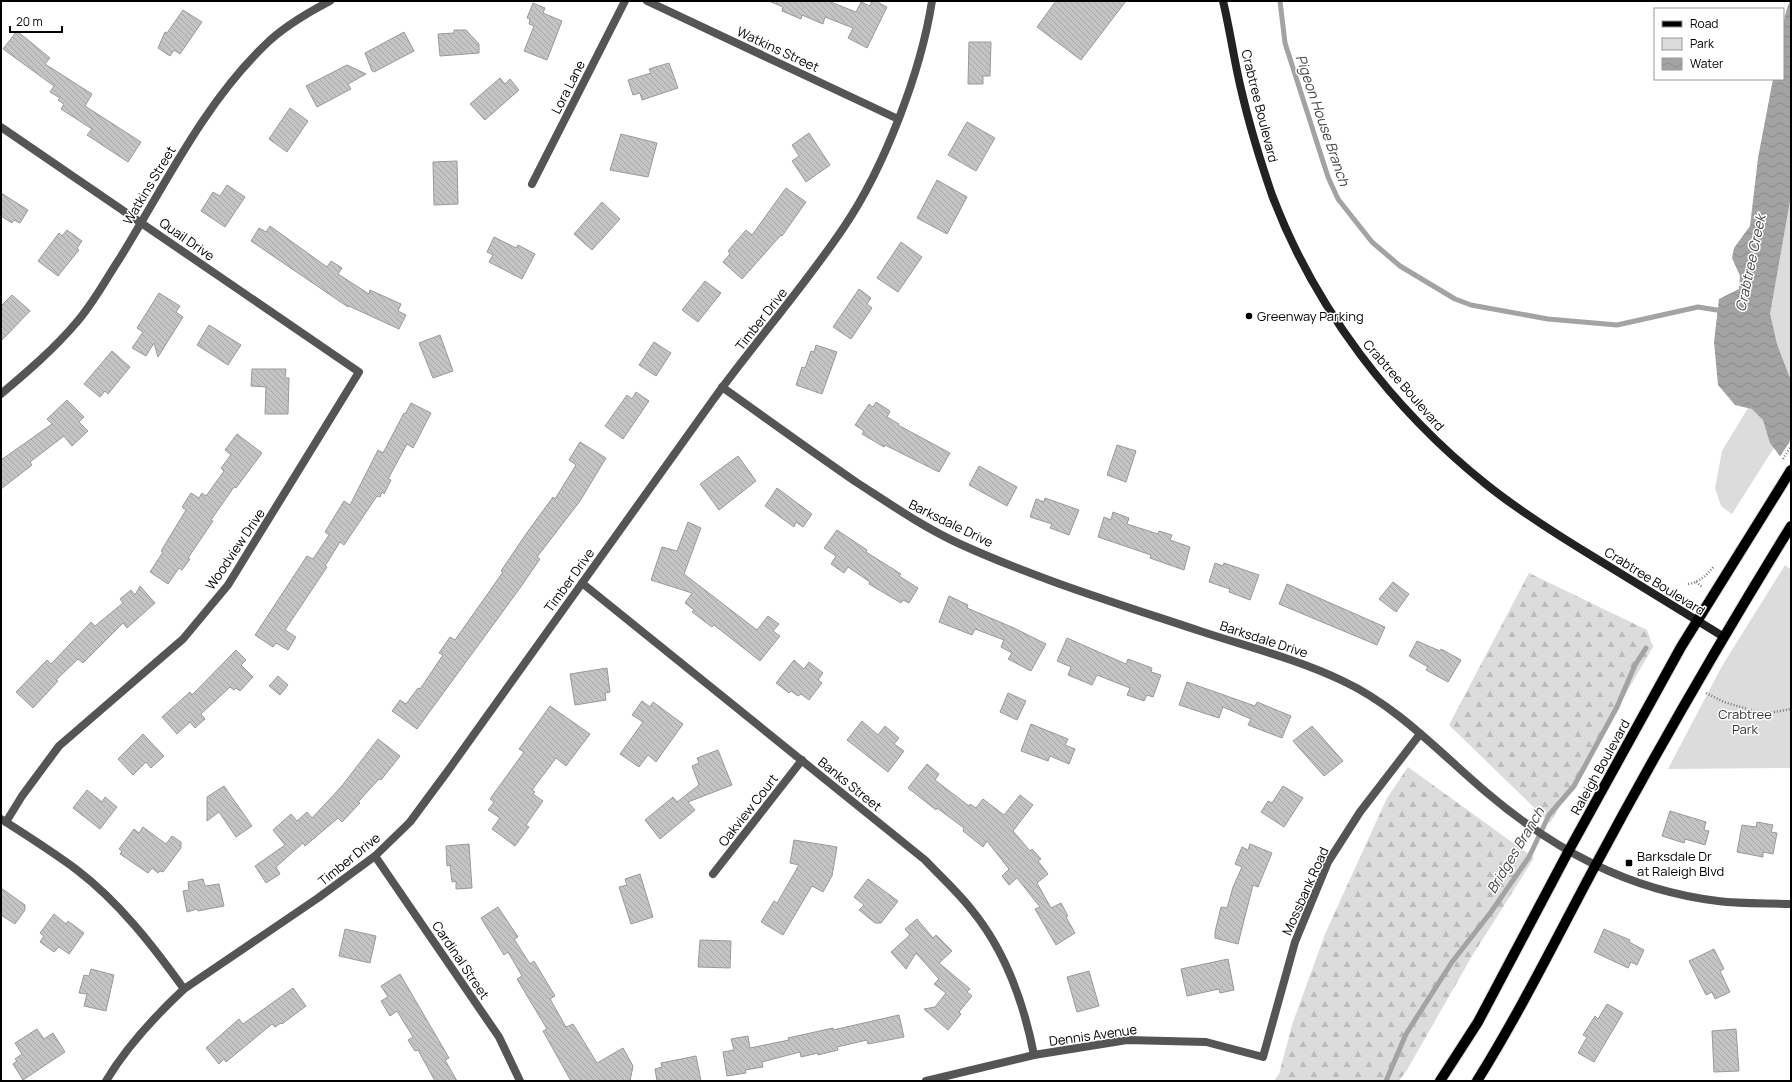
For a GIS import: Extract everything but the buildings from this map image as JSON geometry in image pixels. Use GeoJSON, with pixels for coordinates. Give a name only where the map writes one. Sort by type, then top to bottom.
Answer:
{"type":"FeatureCollection","features":[{"type":"Feature","properties":{"kind":"main road","name":"Crabtree Boulevard"},"geometry":{"type":"LineString","coordinates":[[1223,1],[1240,88],[1272,195],[1312,279],[1334,317],[1353,344],[1394,396],[1422,427],[1455,458],[1489,486],[1564,539],[1724,637]]}},
{"type":"Feature","properties":{"kind":"main road","name":"Raleigh Boulevard"},"geometry":{"type":"LineString","coordinates":[[1440,1081],[1478,1022],[1568,852],[1697,621],[1791,470]]}},
{"type":"Feature","properties":{"kind":"main road"},"geometry":{"type":"LineString","coordinates":[[1476,1081],[1503,1038],[1595,866],[1724,637],[1791,526]]}},
{"type":"Feature","properties":{"kind":"street","name":"Watkins Street"},"geometry":{"type":"LineString","coordinates":[[1,394],[35,365],[77,323],[142,222],[192,137],[246,66],[266,44],[312,10],[330,1]]}},
{"type":"Feature","properties":{"kind":"street","name":"Lora Lane"},"geometry":{"type":"LineString","coordinates":[[532,184],[625,1]]}},
{"type":"Feature","properties":{"kind":"street","name":"Watkins Street"},"geometry":{"type":"LineString","coordinates":[[647,1],[898,119]]}},
{"type":"Feature","properties":{"kind":"street","name":"Timber Drive"},"geometry":{"type":"LineString","coordinates":[[106,1081],[115,1066],[136,1039],[184,989],[318,898],[375,856],[410,822],[722,387],[788,306],[845,226],[872,180],[898,119],[927,35],[932,1]]}},
{"type":"Feature","properties":{"kind":"street","name":"Quail Drive"},"geometry":{"type":"LineString","coordinates":[[1,127],[142,222],[359,372]]}},
{"type":"Feature","properties":{"kind":"street","name":"Woodview Drive"},"geometry":{"type":"LineString","coordinates":[[3,821],[59,746],[183,639],[228,585],[359,372]]}},
{"type":"Feature","properties":{"kind":"street","name":"Barksdale Drive"},"geometry":{"type":"LineString","coordinates":[[722,387],[805,447],[900,511],[959,543],[1034,574],[1300,663],[1346,682],[1394,713],[1499,803],[1549,840],[1595,866],[1652,887],[1718,901],[1791,904]]}},
{"type":"Feature","properties":{"kind":"street","name":"Banks Street"},"geometry":{"type":"LineString","coordinates":[[582,583],[925,860],[971,909],[1002,956],[1028,1026],[1034,1055]]}},
{"type":"Feature","properties":{"kind":"street","name":"Mossbank Road"},"geometry":{"type":"LineString","coordinates":[[1263,1057],[1295,942],[1328,862],[1360,812],[1420,734]]}},
{"type":"Feature","properties":{"kind":"street","name":"Oakview Court"},"geometry":{"type":"LineString","coordinates":[[713,874],[802,760]]}},
{"type":"Feature","properties":{"kind":"street"},"geometry":{"type":"LineString","coordinates":[[3,821],[77,870],[131,920],[184,989]]}},
{"type":"Feature","properties":{"kind":"street","name":"Cardinal Street"},"geometry":{"type":"LineString","coordinates":[[375,856],[499,1037],[520,1081]]}},
{"type":"Feature","properties":{"kind":"street","name":"Dennis Avenue"},"geometry":{"type":"LineString","coordinates":[[926,1081],[1034,1055],[1127,1040],[1206,1042],[1263,1057]]}},
{"type":"Feature","properties":{"kind":"path"},"geometry":{"type":"LineString","coordinates":[[1688,584],[1696,582],[1708,573],[1716,562]]}},
{"type":"Feature","properties":{"kind":"path"},"geometry":{"type":"LineString","coordinates":[[1706,694],[1724,702],[1764,714],[1791,709]]}},
{"type":"Feature","properties":{"kind":"green space"},"geometry":{"type":"Polygon","coordinates":[[[1791,80],[1791,421],[1732,514],[1721,506],[1715,488],[1722,451],[1757,393],[1791,80]]]}},
{"type":"Feature","properties":{"kind":"green space","name":"Crabtree Park"},"geometry":{"type":"Polygon","coordinates":[[[1785,565],[1791,570],[1791,768],[1668,769],[1722,666],[1785,565]]]}},
{"type":"Feature","properties":{"kind":"green space"},"geometry":{"type":"Polygon","coordinates":[[[1529,573],[1647,630],[1653,647],[1550,823],[1449,725],[1529,573]]]}},
{"type":"Feature","properties":{"kind":"green space"},"geometry":{"type":"Polygon","coordinates":[[[1408,767],[1534,858],[1472,956],[1407,1070],[1399,1081],[1274,1081],[1279,1074],[1292,1025],[1325,934],[1387,798],[1408,767]]]}},
{"type":"Feature","properties":{"kind":"water","name":"Crabtree Creek"},"geometry":{"type":"Polygon","coordinates":[[[1790,1],[1791,195],[1770,314],[1777,344],[1791,381],[1791,471],[1770,443],[1763,420],[1752,409],[1735,405],[1718,385],[1714,342],[1719,299],[1739,289],[1740,276],[1732,258],[1734,248],[1750,226],[1758,158],[1773,80],[1784,80],[1784,19],[1790,1]]]}},
{"type":"Feature","properties":{"kind":"pier"},"geometry":{"type":"Polygon","coordinates":[[[1791,440],[1791,473],[1779,458],[1791,440]]]}},
{"type":"Feature","properties":{"kind":"waterway","name":"Pigeon House Branch"},"geometry":{"type":"LineString","coordinates":[[1280,1],[1285,43],[1328,177],[1338,199],[1372,242],[1400,266],[1455,299],[1471,305],[1548,319],[1617,325],[1698,307],[1723,311]]}},
{"type":"Feature","properties":{"kind":"waterway","name":"Bridges Branch"},"geometry":{"type":"LineString","coordinates":[[1386,1081],[1406,1034],[1452,962],[1491,912],[1529,857],[1549,815],[1574,786],[1617,707],[1635,665],[1646,648]]}},
{"type":"Feature","properties":{"kind":"place","name":"Greenway Parking"},"geometry":{"type":"Point","coordinates":[1249,316]}},
{"type":"Feature","properties":{"kind":"place","name":"Barksdale Dr at Raleigh Blvd"},"geometry":{"type":"Point","coordinates":[1629,863]}}]}
